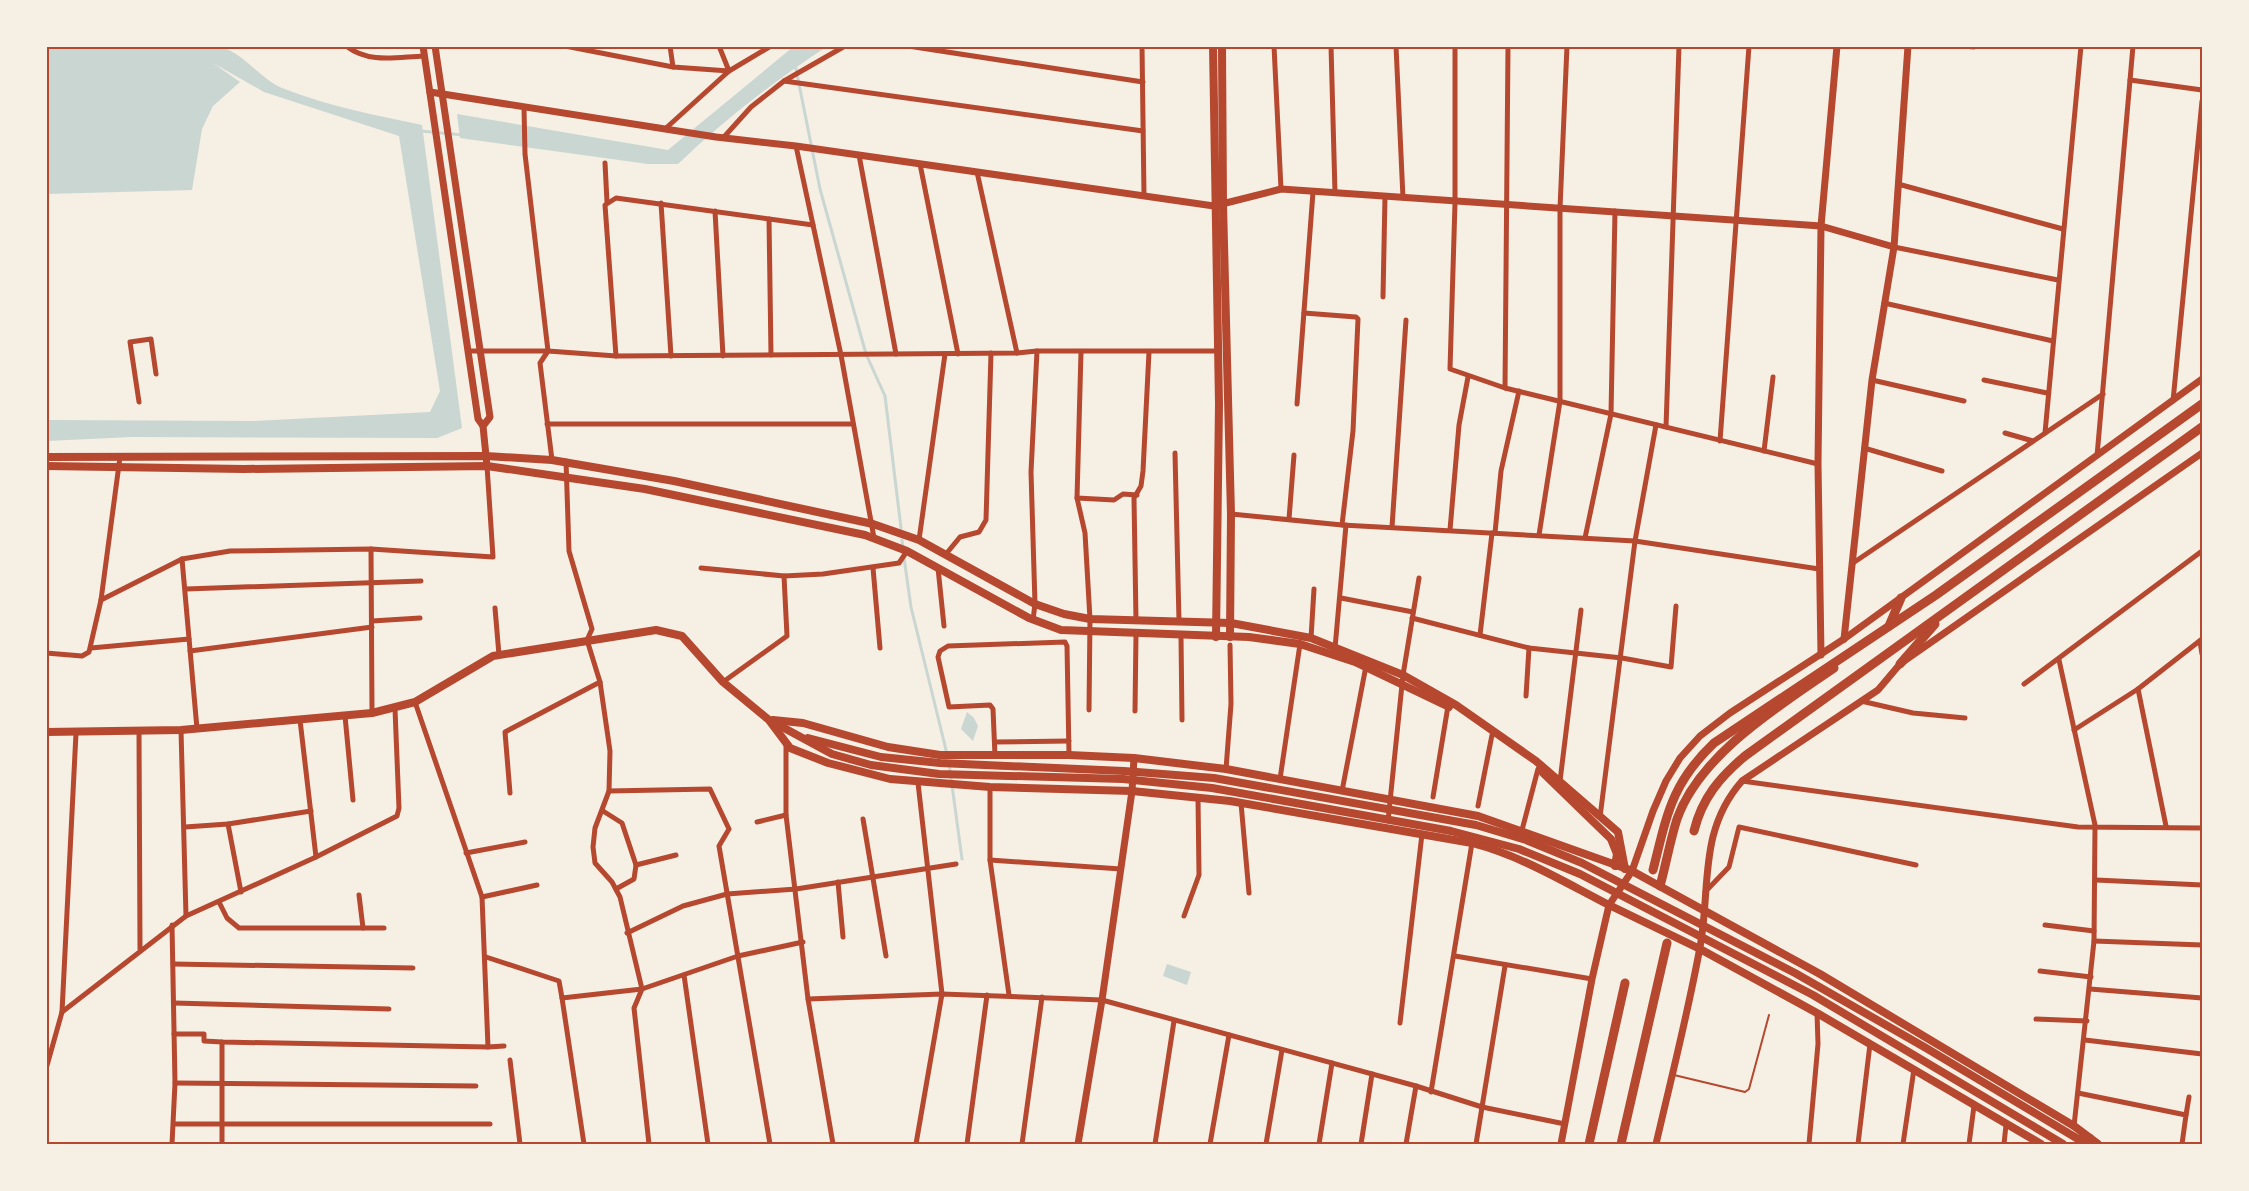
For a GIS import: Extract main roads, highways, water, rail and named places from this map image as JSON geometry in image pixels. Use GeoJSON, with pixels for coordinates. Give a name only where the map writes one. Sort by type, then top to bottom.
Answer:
{"type":"FeatureCollection","features":[{"type":"Feature","properties":{"kind":"highway"},"geometry":{"type":"LineString","coordinates":[[1653,870],[1669,807],[1686,772],[1730,730],[1889,626],[2072,499],[2202,404]]}},
{"type":"Feature","properties":{"kind":"highway"},"geometry":{"type":"LineString","coordinates":[[1694,831],[1699,811],[1711,790],[1731,767],[2202,427]]}},
{"type":"Feature","properties":{"kind":"highway"},"geometry":{"type":"LineString","coordinates":[[1889,626],[1901,598]]}},
{"type":"Feature","properties":{"kind":"highway"},"geometry":{"type":"LineString","coordinates":[[1900,664],[1947,611]]}},
{"type":"Feature","properties":{"kind":"highway"},"geometry":{"type":"LineString","coordinates":[[1660,886],[1677,818],[1694,784],[1709,765],[1736,740],[1859,650],[1862,643]]}},
{"type":"Feature","properties":{"kind":"highway"},"geometry":{"type":"LineString","coordinates":[[1621,1144],[1667,943]]}},
{"type":"Feature","properties":{"kind":"highway"},"geometry":{"type":"LineString","coordinates":[[1589,1144],[1625,983]]}},
{"type":"Feature","properties":{"kind":"main road"},"geometry":{"type":"LineString","coordinates":[[1213,46],[1217,351],[1216,637]]}},
{"type":"Feature","properties":{"kind":"main road"},"geometry":{"type":"LineString","coordinates":[[1222,46],[1223,205],[1232,514],[1230,641]]}},
{"type":"Feature","properties":{"kind":"main road"},"geometry":{"type":"LineString","coordinates":[[46,466],[119,461],[486,456],[552,460],[873,524],[919,540],[1035,603],[1064,614],[1090,619],[1231,623],[1311,638],[1335,648],[1456,705],[1536,761],[1618,832],[1628,870]]}},
{"type":"Feature","properties":{"kind":"main road"},"geometry":{"type":"LineString","coordinates":[[46,457],[243,469],[487,466],[566,477],[656,491],[822,524],[874,538],[904,549],[1033,620],[1061,630],[1216,637],[1230,641],[1300,644],[1402,680],[1448,706],[1492,735],[1538,769],[1611,839],[1617,854],[1615,866]]}},
{"type":"Feature","properties":{"kind":"main road"},"geometry":{"type":"LineString","coordinates":[[46,732],[180,730],[372,714],[415,702],[500,655],[656,630],[669,631],[682,636],[694,646],[723,681],[769,720],[832,754],[871,765],[939,774],[1123,779],[1212,788],[1451,831],[1518,849],[1580,874],[1813,995],[2063,1144]]}},
{"type":"Feature","properties":{"kind":"main road"},"geometry":{"type":"LineString","coordinates":[[769,720],[790,748],[828,763],[918,783],[1132,791],[1198,798],[1241,803],[1422,834],[1497,850],[1551,873],[1700,949],[1914,1068],[2041,1144]]}},
{"type":"Feature","properties":{"kind":"main road"},"geometry":{"type":"LineString","coordinates":[[769,720],[803,723],[940,759],[949,755],[1069,755],[1134,758],[1226,769],[1478,816],[1522,830],[1628,870],[1703,909],[1820,974],[2074,1126],[2098,1144]]}},
{"type":"Feature","properties":{"kind":"main road"},"geometry":{"type":"LineString","coordinates":[[797,736],[881,757],[1214,778],[1476,825],[1526,840],[1582,863],[1795,973],[2078,1139],[2090,1138]]}},
{"type":"Feature","properties":{"kind":"waterway"},"geometry":{"type":"LineString","coordinates":[[795,64],[820,189],[866,354],[885,396],[901,528]]}},
{"type":"Feature","properties":{"kind":"waterway"},"geometry":{"type":"LineString","coordinates":[[421,131],[463,135]]}},
{"type":"Feature","properties":{"kind":"waterway"},"geometry":{"type":"LineString","coordinates":[[902,540],[903,549]]}},
{"type":"Feature","properties":{"kind":"waterway"},"geometry":{"type":"LineString","coordinates":[[904,558],[911,607],[947,754]]}},
{"type":"Feature","properties":{"kind":"waterway"},"geometry":{"type":"LineString","coordinates":[[949,763],[962,859]]}}]}
